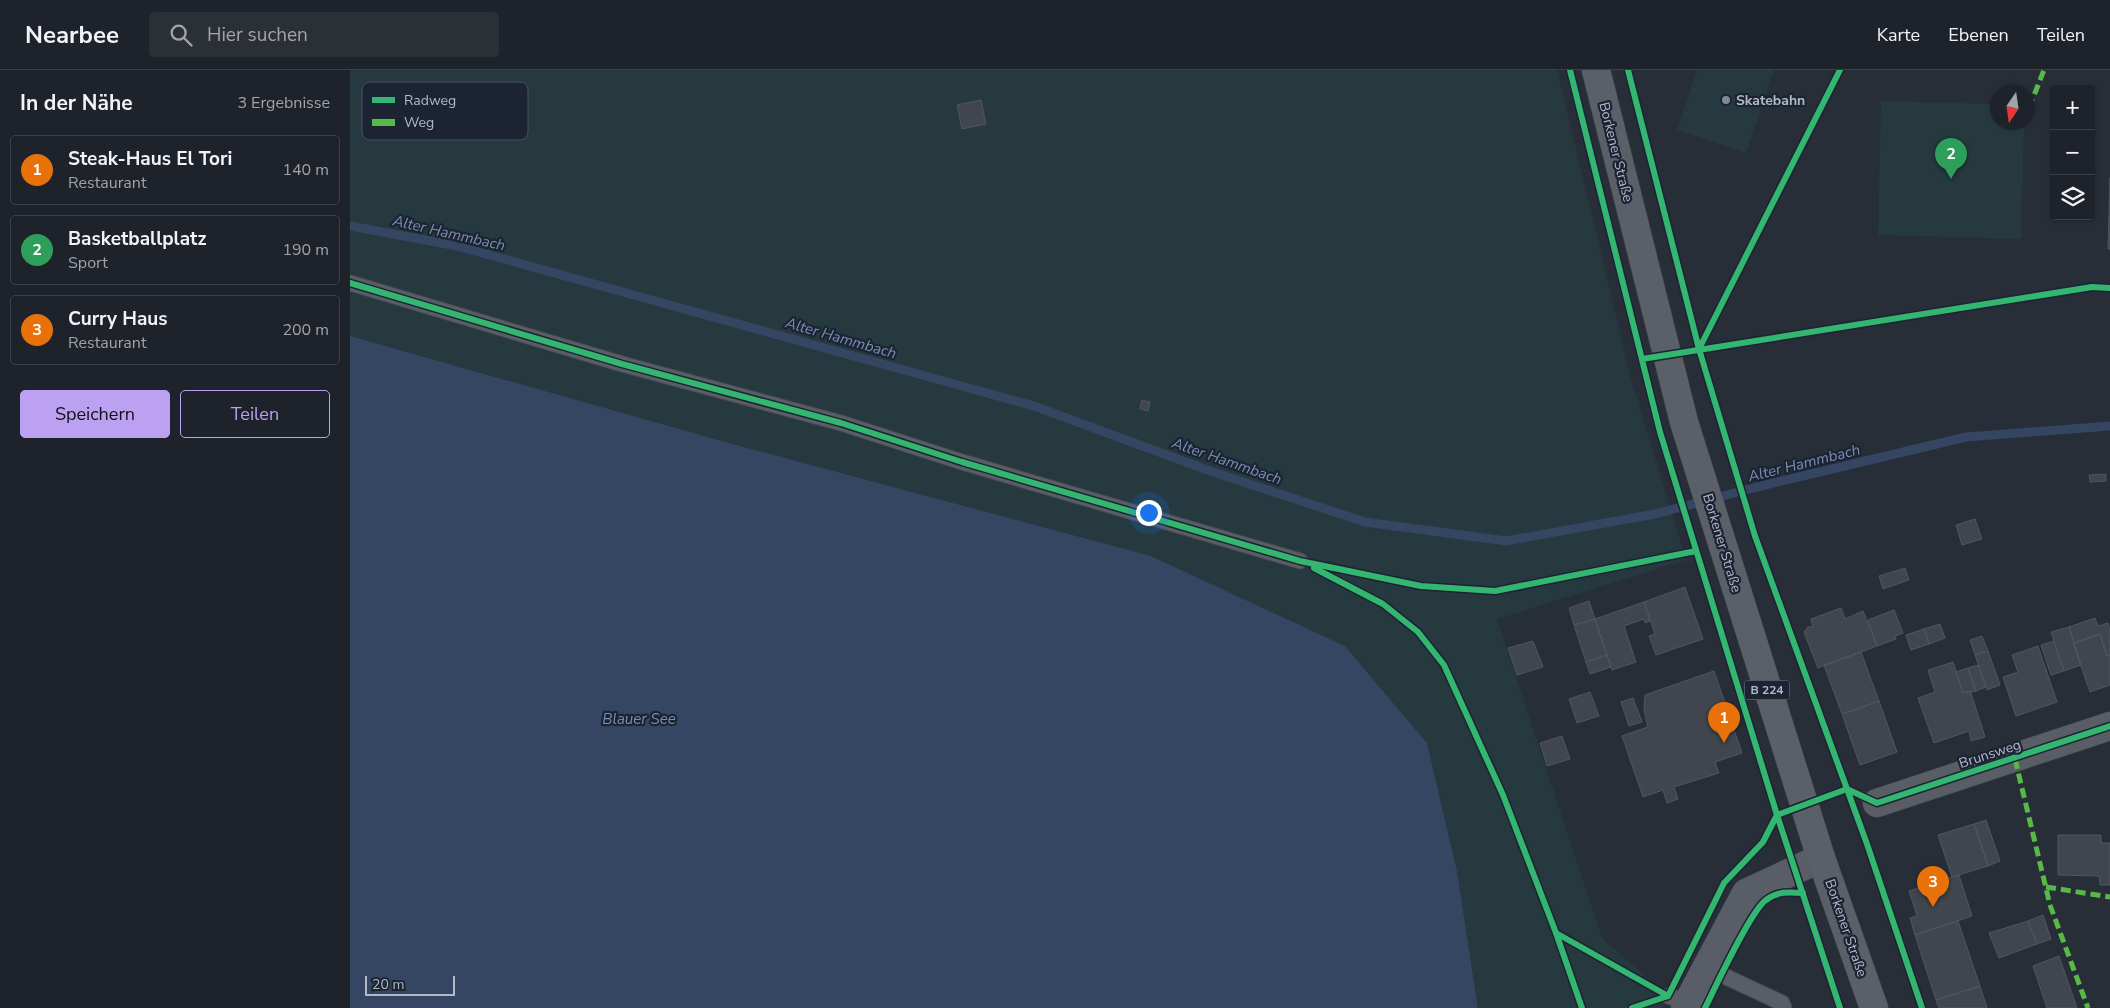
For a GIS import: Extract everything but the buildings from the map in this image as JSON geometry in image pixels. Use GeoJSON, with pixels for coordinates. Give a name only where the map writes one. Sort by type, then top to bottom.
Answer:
{"type":"FeatureCollection","features":[{"type":"Feature","properties":{"kind":"main road","name":"Borkener Straße"},"geometry":{"type":"LineString","coordinates":[[1596,70],[1684,422],[1821,858],[1874,1008]]}},
{"type":"Feature","properties":{"kind":"street","name":"Brunsweg"},"geometry":{"type":"LineString","coordinates":[[1877,803],[2110,726]]}},
{"type":"Feature","properties":{"kind":"street"},"geometry":{"type":"LineString","coordinates":[[1680,1002],[1707,968],[1746,893],[1821,858]]}},
{"type":"Feature","properties":{"kind":"lane"},"geometry":{"type":"LineString","coordinates":[[350,283],[622,364],[841,423],[962,462],[1300,561]]}},
{"type":"Feature","properties":{"kind":"lane"},"geometry":{"type":"LineString","coordinates":[[1707,968],[1782,1003],[1784,1008]]}},
{"type":"Feature","properties":{"kind":"green space"},"geometry":{"type":"Polygon","coordinates":[[[350,70],[1557,70],[1631,379],[1686,560],[1497,619],[1602,938],[1668,996],[1662,1008],[1478,1008],[1457,871],[1427,743],[1345,646],[1151,556],[729,443],[350,336],[350,70]]]}},
{"type":"Feature","properties":{"kind":"green space","name":"Skatebahn"},"geometry":{"type":"Polygon","coordinates":[[[1697,70],[1774,70],[1746,153],[1677,130],[1697,70]]]}},
{"type":"Feature","properties":{"kind":"green space"},"geometry":{"type":"Polygon","coordinates":[[[1881,101],[1990,104],[1990,130],[2024,130],[2021,239],[1878,235],[1881,101]]]}},
{"type":"Feature","properties":{"kind":"water","name":"Blauer See"},"geometry":{"type":"Polygon","coordinates":[[[350,336],[729,443],[1151,556],[1345,646],[1427,743],[1457,871],[1478,1008],[350,1008],[350,336]]]}},
{"type":"Feature","properties":{"kind":"waterway","name":"Alter Hammbach"},"geometry":{"type":"LineString","coordinates":[[350,226],[457,246],[1034,406],[1213,472],[1365,522],[1506,541],[1655,514],[1757,487],[1966,437],[2110,426]]}},
{"type":"Feature","properties":{"kind":"marked path"},"geometry":{"type":"LineString","coordinates":[[2035,93],[2044,70]]}},
{"type":"Feature","properties":{"kind":"marked path"},"geometry":{"type":"LineString","coordinates":[[2015,759],[2050,905],[2088,1008]]}},
{"type":"Feature","properties":{"kind":"marked path"},"geometry":{"type":"LineString","coordinates":[[2046,887],[2110,897]]}},
{"type":"Feature","properties":{"kind":"cycle path"},"geometry":{"type":"LineString","coordinates":[[1570,70],[1660,432],[1777,815],[1840,1008]]}},
{"type":"Feature","properties":{"kind":"cycle path"},"geometry":{"type":"LineString","coordinates":[[1628,70],[1699,349],[1755,536],[1867,844],[1922,1008]]}},
{"type":"Feature","properties":{"kind":"cycle path"},"geometry":{"type":"LineString","coordinates":[[1699,349],[1840,70]]}},
{"type":"Feature","properties":{"kind":"cycle path"},"geometry":{"type":"LineString","coordinates":[[350,283],[622,364],[841,423],[962,462],[1300,561],[1421,586],[1495,591],[1696,551]]}},
{"type":"Feature","properties":{"kind":"cycle path"},"geometry":{"type":"LineString","coordinates":[[1642,359],[2092,287],[2110,288]]}},
{"type":"Feature","properties":{"kind":"cycle path"},"geometry":{"type":"LineString","coordinates":[[1314,568],[1383,604],[1418,632],[1444,665],[1503,795],[1556,933],[1668,996]]}},
{"type":"Feature","properties":{"kind":"cycle path"},"geometry":{"type":"LineString","coordinates":[[1632,1008],[1668,996],[1724,883],[1763,842],[1777,815],[1847,789],[1877,803],[2110,726]]}},
{"type":"Feature","properties":{"kind":"cycle path"},"geometry":{"type":"LineString","coordinates":[[1705,1008],[1743,933],[1759,907],[1770,897],[1779,894],[1788,892],[1803,893]]}},
{"type":"Feature","properties":{"kind":"cycle path"},"geometry":{"type":"LineString","coordinates":[[1556,933],[1582,1008]]}},
{"type":"Feature","properties":{"kind":"place","name":"Skatebahn"},"geometry":{"type":"Point","coordinates":[1726,100]}},
{"type":"Feature","properties":{"kind":"place","name":"Basketballplatz"},"geometry":{"type":"Point","coordinates":[1951,179]}},
{"type":"Feature","properties":{"kind":"place","name":"Steak-Haus El Tori"},"geometry":{"type":"Point","coordinates":[1724,743]}},
{"type":"Feature","properties":{"kind":"place","name":"Curry Haus"},"geometry":{"type":"Point","coordinates":[1933,907]}}]}
